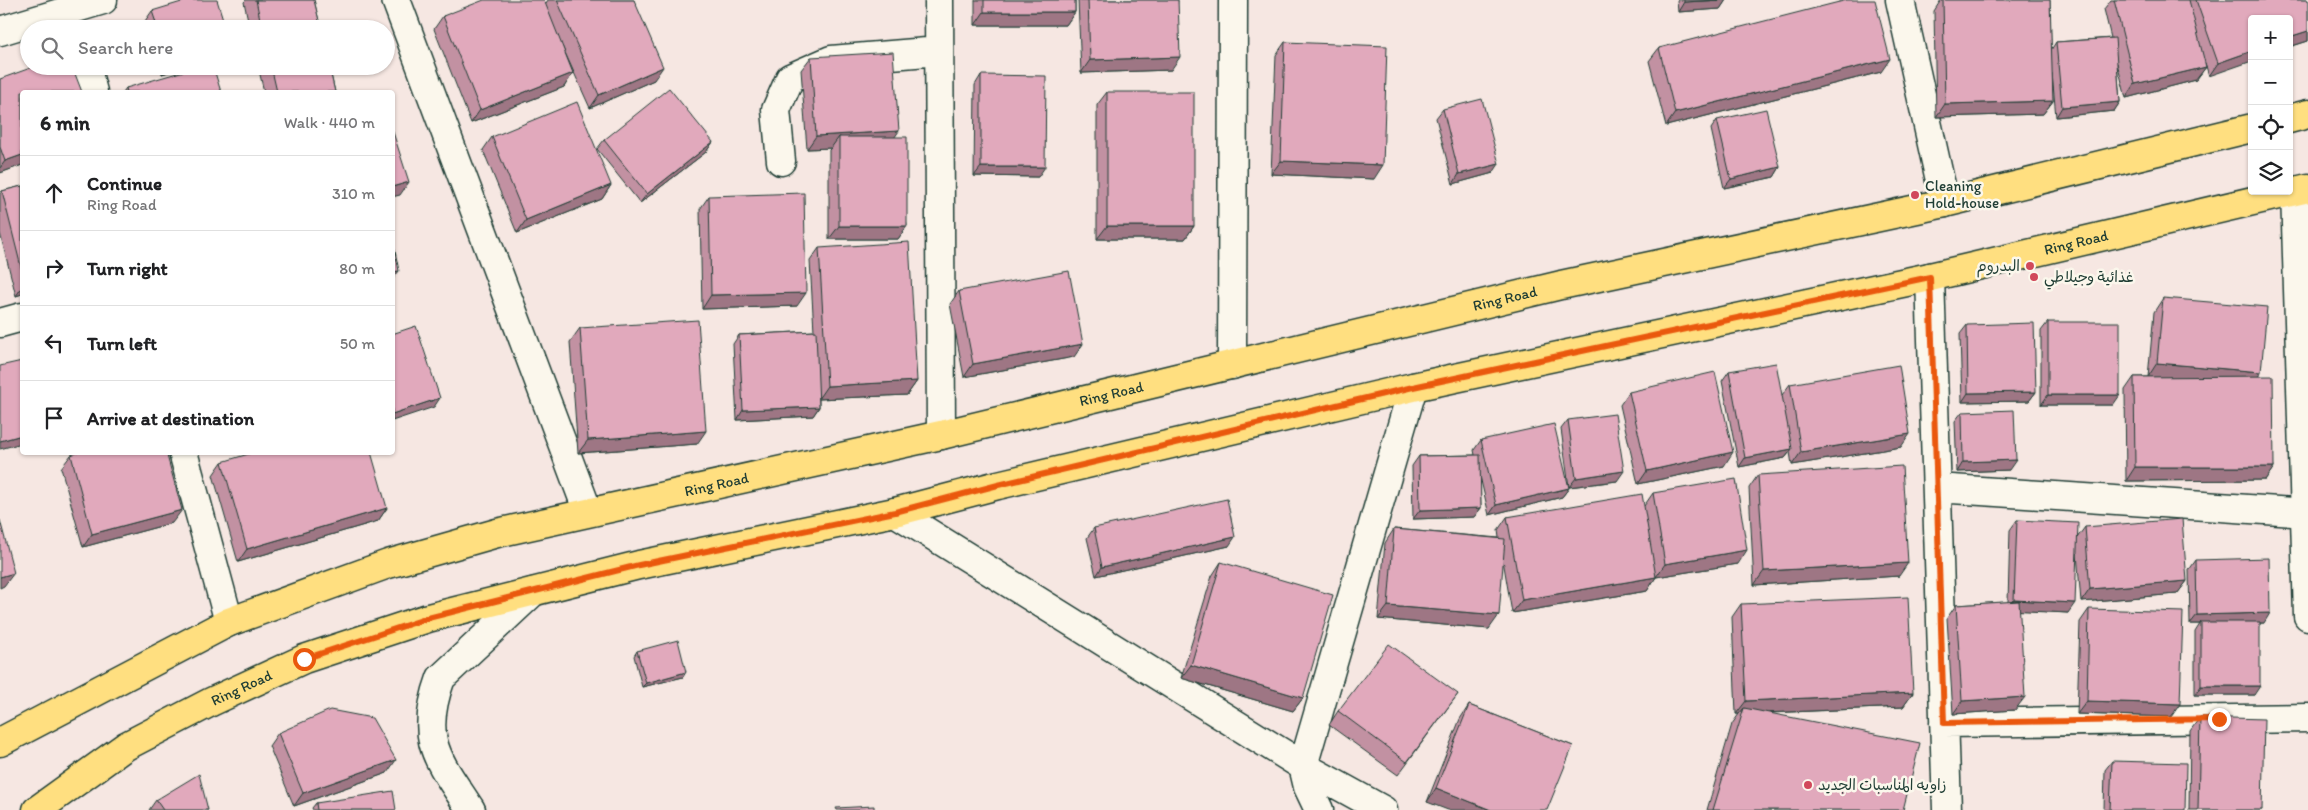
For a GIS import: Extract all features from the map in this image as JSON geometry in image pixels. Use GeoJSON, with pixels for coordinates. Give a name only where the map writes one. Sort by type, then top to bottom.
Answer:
{"type":"FeatureCollection","features":[{"type":"Feature","properties":{"kind":"main road"},"geometry":{"type":"LineString","coordinates":[[2293,118],[2308,114]]}},
{"type":"Feature","properties":{"kind":"main road","name":"Ring Road"},"geometry":{"type":"LineString","coordinates":[[0,742],[113,681],[230,622],[388,564],[496,533],[941,436],[1562,285],[1945,203],[2248,129]]}},
{"type":"Feature","properties":{"kind":"main road","name":"Ring Road"},"geometry":{"type":"LineString","coordinates":[[37,810],[126,746],[211,702],[304,659],[428,618],[648,563],[895,512],[998,485],[1413,387],[1930,277],[2302,189]]}},
{"type":"Feature","properties":{"kind":"street"},"geometry":{"type":"LineString","coordinates":[[46,20],[75,13],[104,0]]}},
{"type":"Feature","properties":{"kind":"street"},"geometry":{"type":"LineString","coordinates":[[396,0],[588,512]]}},
{"type":"Feature","properties":{"kind":"street"},"geometry":{"type":"LineString","coordinates":[[939,0],[941,436]]}},
{"type":"Feature","properties":{"kind":"street"},"geometry":{"type":"LineString","coordinates":[[1232,365],[1233,0]]}},
{"type":"Feature","properties":{"kind":"street"},"geometry":{"type":"LineString","coordinates":[[1900,0],[1945,203]]}},
{"type":"Feature","properties":{"kind":"street"},"geometry":{"type":"LineString","coordinates":[[0,31],[20,26]]}},
{"type":"Feature","properties":{"kind":"street"},"geometry":{"type":"LineString","coordinates":[[781,161],[776,110],[790,78],[831,60],[939,51]]}},
{"type":"Feature","properties":{"kind":"street"},"geometry":{"type":"LineString","coordinates":[[88,75],[92,90]]}},
{"type":"Feature","properties":{"kind":"street"},"geometry":{"type":"LineString","coordinates":[[2302,189],[2308,616]]}},
{"type":"Feature","properties":{"kind":"street"},"geometry":{"type":"LineString","coordinates":[[1930,277],[1947,810]]}},
{"type":"Feature","properties":{"kind":"street"},"geometry":{"type":"LineString","coordinates":[[0,323],[20,318]]}},
{"type":"Feature","properties":{"kind":"street"},"geometry":{"type":"LineString","coordinates":[[1319,810],[1308,787],[1302,766],[1413,387]]}},
{"type":"Feature","properties":{"kind":"street"},"geometry":{"type":"LineString","coordinates":[[184,455],[230,622]]}},
{"type":"Feature","properties":{"kind":"street"},"geometry":{"type":"LineString","coordinates":[[1937,488],[2306,513]]}},
{"type":"Feature","properties":{"kind":"street"},"geometry":{"type":"LineString","coordinates":[[895,512],[1302,766],[1383,810]]}},
{"type":"Feature","properties":{"kind":"street"},"geometry":{"type":"LineString","coordinates":[[471,810],[441,764],[432,745],[431,720],[434,697],[441,678],[533,592]]}},
{"type":"Feature","properties":{"kind":"street"},"geometry":{"type":"LineString","coordinates":[[1944,723],[2308,718]]}},
{"type":"Feature","properties":{"kind":"building"},"geometry":{"type":"Polygon","coordinates":[[[188,0],[217,0],[223,20],[155,20],[152,11],[188,0]]]}},
{"type":"Feature","properties":{"kind":"building"},"geometry":{"type":"Polygon","coordinates":[[[256,0],[314,0],[319,20],[260,20],[256,0]]]}},
{"type":"Feature","properties":{"kind":"building"},"geometry":{"type":"Polygon","coordinates":[[[484,0],[544,0],[573,73],[480,110],[443,16],[484,0]]]}},
{"type":"Feature","properties":{"kind":"building"},"geometry":{"type":"Polygon","coordinates":[[[557,0],[634,0],[663,67],[599,95],[557,0]]]}},
{"type":"Feature","properties":{"kind":"building"},"geometry":{"type":"Polygon","coordinates":[[[984,0],[1075,0],[1075,12],[984,12],[984,0]]]}},
{"type":"Feature","properties":{"kind":"building"},"geometry":{"type":"Polygon","coordinates":[[[1088,0],[1178,0],[1180,57],[1090,60],[1088,0]]]}},
{"type":"Feature","properties":{"kind":"building"},"geometry":{"type":"Polygon","coordinates":[[[1684,0],[1720,0],[1684,2],[1684,0]]]}},
{"type":"Feature","properties":{"kind":"building"},"geometry":{"type":"Polygon","coordinates":[[[1847,0],[1875,0],[1890,59],[1675,113],[1659,48],[1847,0]]]}},
{"type":"Feature","properties":{"kind":"building"},"geometry":{"type":"Polygon","coordinates":[[[1943,0],[2050,0],[2053,101],[1945,104],[1943,0]]]}},
{"type":"Feature","properties":{"kind":"building"},"geometry":{"type":"Polygon","coordinates":[[[2114,0],[2189,0],[2206,67],[2135,84],[2114,0]]]}},
{"type":"Feature","properties":{"kind":"building"},"geometry":{"type":"Polygon","coordinates":[[[2196,0],[2308,0],[2308,31],[2293,36],[2293,15],[2248,15],[2248,52],[2218,63],[2196,0]]]}},
{"type":"Feature","properties":{"kind":"building"},"geometry":{"type":"Polygon","coordinates":[[[2115,38],[2120,102],[2062,107],[2056,42],[2115,38]]]}},
{"type":"Feature","properties":{"kind":"building"},"geometry":{"type":"Polygon","coordinates":[[[1285,42],[1387,46],[1383,165],[1281,161],[1285,42]]]}},
{"type":"Feature","properties":{"kind":"building"},"geometry":{"type":"Polygon","coordinates":[[[893,52],[899,131],[816,136],[811,57],[893,52]]]}},
{"type":"Feature","properties":{"kind":"building"},"geometry":{"type":"Polygon","coordinates":[[[20,72],[20,75],[75,75],[81,90],[20,90],[20,156],[5,161],[0,147],[0,79],[20,72]]]}},
{"type":"Feature","properties":{"kind":"building"},"geometry":{"type":"Polygon","coordinates":[[[170,75],[216,75],[220,90],[126,90],[126,88],[170,75]]]}},
{"type":"Feature","properties":{"kind":"building"},"geometry":{"type":"Polygon","coordinates":[[[273,75],[331,75],[335,90],[277,90],[273,75]]]}},
{"type":"Feature","properties":{"kind":"building"},"geometry":{"type":"Polygon","coordinates":[[[981,75],[1046,76],[1045,167],[981,167],[981,75]]]}},
{"type":"Feature","properties":{"kind":"building"},"geometry":{"type":"Polygon","coordinates":[[[669,88],[713,142],[647,194],[604,140],[669,88]]]}},
{"type":"Feature","properties":{"kind":"building"},"geometry":{"type":"Polygon","coordinates":[[[1107,92],[1194,92],[1194,226],[1107,226],[1107,92]]]}},
{"type":"Feature","properties":{"kind":"building"},"geometry":{"type":"Polygon","coordinates":[[[1482,99],[1499,164],[1459,174],[1443,109],[1482,99]]]}},
{"type":"Feature","properties":{"kind":"building"},"geometry":{"type":"Polygon","coordinates":[[[577,102],[611,185],[526,220],[492,137],[577,102]]]}},
{"type":"Feature","properties":{"kind":"building"},"geometry":{"type":"Polygon","coordinates":[[[1766,109],[1780,167],[1731,179],[1717,120],[1766,109]]]}},
{"type":"Feature","properties":{"kind":"building"},"geometry":{"type":"Polygon","coordinates":[[[839,137],[907,137],[907,226],[839,226],[839,137]]]}},
{"type":"Feature","properties":{"kind":"building"},"geometry":{"type":"Polygon","coordinates":[[[395,138],[409,182],[395,186],[395,138]]]}},
{"type":"Feature","properties":{"kind":"building"},"geometry":{"type":"Polygon","coordinates":[[[20,186],[20,263],[2,191],[20,186]]]}},
{"type":"Feature","properties":{"kind":"building"},"geometry":{"type":"Polygon","coordinates":[[[804,193],[806,293],[711,295],[709,196],[804,193]]]}},
{"type":"Feature","properties":{"kind":"building"},"geometry":{"type":"Polygon","coordinates":[[[909,242],[917,381],[827,386],[819,248],[909,242]]]}},
{"type":"Feature","properties":{"kind":"building"},"geometry":{"type":"Polygon","coordinates":[[[395,251],[399,271],[395,272],[395,251]]]}},
{"type":"Feature","properties":{"kind":"building"},"geometry":{"type":"Polygon","coordinates":[[[1069,271],[1083,344],[973,364],[959,291],[1069,271]]]}},
{"type":"Feature","properties":{"kind":"building"},"geometry":{"type":"Polygon","coordinates":[[[2163,298],[2267,307],[2261,372],[2157,363],[2163,298]]]}},
{"type":"Feature","properties":{"kind":"building"},"geometry":{"type":"Polygon","coordinates":[[[698,320],[706,431],[588,440],[580,328],[698,320]]]}},
{"type":"Feature","properties":{"kind":"building"},"geometry":{"type":"Polygon","coordinates":[[[2048,322],[2120,322],[2120,395],[2048,395],[2048,322]]]}},
{"type":"Feature","properties":{"kind":"building"},"geometry":{"type":"Polygon","coordinates":[[[2034,323],[2036,392],[1968,393],[1967,325],[2034,323]]]}},
{"type":"Feature","properties":{"kind":"building"},"geometry":{"type":"Polygon","coordinates":[[[416,326],[440,398],[395,413],[395,333],[416,326]]]}},
{"type":"Feature","properties":{"kind":"building"},"geometry":{"type":"Polygon","coordinates":[[[816,331],[819,407],[743,410],[739,335],[816,331]]]}},
{"type":"Feature","properties":{"kind":"building"},"geometry":{"type":"Polygon","coordinates":[[[20,361],[20,436],[0,441],[0,366],[20,361]]]}},
{"type":"Feature","properties":{"kind":"building"},"geometry":{"type":"Polygon","coordinates":[[[1776,363],[1792,449],[1745,458],[1729,371],[1776,363]]]}},
{"type":"Feature","properties":{"kind":"building"},"geometry":{"type":"Polygon","coordinates":[[[1899,365],[1910,434],[1801,452],[1790,384],[1899,365]]]}},
{"type":"Feature","properties":{"kind":"building"},"geometry":{"type":"Polygon","coordinates":[[[1715,372],[1733,452],[1647,471],[1629,392],[1715,372]]]}},
{"type":"Feature","properties":{"kind":"building"},"geometry":{"type":"Polygon","coordinates":[[[2273,376],[2274,467],[2135,467],[2134,377],[2273,376]]]}},
{"type":"Feature","properties":{"kind":"building"},"geometry":{"type":"Polygon","coordinates":[[[2014,410],[2016,460],[1963,462],[1962,412],[2014,410]]]}},
{"type":"Feature","properties":{"kind":"building"},"geometry":{"type":"Polygon","coordinates":[[[1615,414],[1624,471],[1576,478],[1568,420],[1615,414]]]}},
{"type":"Feature","properties":{"kind":"building"},"geometry":{"type":"Polygon","coordinates":[[[1554,424],[1569,488],[1496,505],[1481,440],[1554,424]]]}},
{"type":"Feature","properties":{"kind":"building"},"geometry":{"type":"Polygon","coordinates":[[[71,455],[167,455],[182,510],[92,534],[71,455]]]}},
{"type":"Feature","properties":{"kind":"building"},"geometry":{"type":"Polygon","coordinates":[[[245,455],[372,455],[387,508],[247,549],[222,462],[245,455]]]}},
{"type":"Feature","properties":{"kind":"building"},"geometry":{"type":"Polygon","coordinates":[[[1480,455],[1481,508],[1420,510],[1419,456],[1480,455]]]}},
{"type":"Feature","properties":{"kind":"building"},"geometry":{"type":"Polygon","coordinates":[[[1902,466],[1908,563],[1764,571],[1758,475],[1902,466]]]}},
{"type":"Feature","properties":{"kind":"building"},"geometry":{"type":"Polygon","coordinates":[[[1736,479],[1747,550],[1665,564],[1653,493],[1736,479]]]}},
{"type":"Feature","properties":{"kind":"building"},"geometry":{"type":"Polygon","coordinates":[[[1642,494],[1656,577],[1522,600],[1507,517],[1642,494]]]}},
{"type":"Feature","properties":{"kind":"building"},"geometry":{"type":"Polygon","coordinates":[[[1227,499],[1235,537],[1102,567],[1094,528],[1227,499]]]}},
{"type":"Feature","properties":{"kind":"building"},"geometry":{"type":"Polygon","coordinates":[[[2182,519],[2187,581],[2090,589],[2085,527],[2182,519]]]}},
{"type":"Feature","properties":{"kind":"building"},"geometry":{"type":"Polygon","coordinates":[[[0,520],[14,573],[0,577],[0,520]]]}},
{"type":"Feature","properties":{"kind":"building"},"geometry":{"type":"Polygon","coordinates":[[[2017,520],[2078,523],[2075,603],[2014,600],[2017,520]]]}},
{"type":"Feature","properties":{"kind":"building"},"geometry":{"type":"Polygon","coordinates":[[[1394,529],[1505,539],[1499,615],[1388,606],[1394,529]]]}},
{"type":"Feature","properties":{"kind":"building"},"geometry":{"type":"Polygon","coordinates":[[[2269,558],[2270,613],[2197,615],[2196,560],[2269,558]]]}},
{"type":"Feature","properties":{"kind":"building"},"geometry":{"type":"Polygon","coordinates":[[[1221,562],[1333,595],[1303,698],[1191,665],[1221,562]]]}},
{"type":"Feature","properties":{"kind":"building"},"geometry":{"type":"Polygon","coordinates":[[[1908,597],[1913,693],[1746,701],[1741,604],[1908,597]]]}},
{"type":"Feature","properties":{"kind":"building"},"geometry":{"type":"Polygon","coordinates":[[[2019,601],[2025,697],[1962,701],[1956,605],[2019,601]]]}},
{"type":"Feature","properties":{"kind":"building"},"geometry":{"type":"Polygon","coordinates":[[[2089,609],[2183,612],[2180,704],[2087,701],[2089,609]]]}},
{"type":"Feature","properties":{"kind":"building"},"geometry":{"type":"Polygon","coordinates":[[[2201,622],[2260,622],[2260,686],[2201,686],[2201,622]]]}},
{"type":"Feature","properties":{"kind":"building"},"geometry":{"type":"Polygon","coordinates":[[[678,640],[686,672],[646,683],[637,651],[678,640]]]}},
{"type":"Feature","properties":{"kind":"building"},"geometry":{"type":"Polygon","coordinates":[[[1389,644],[1458,694],[1407,762],[1338,711],[1389,644]]]}},
{"type":"Feature","properties":{"kind":"building"},"geometry":{"type":"Polygon","coordinates":[[[1469,705],[1573,746],[1547,810],[1491,810],[1436,788],[1469,705]]]}},
{"type":"Feature","properties":{"kind":"building","name":"زاويه المناسبات الجديد"},"geometry":{"type":"Polygon","coordinates":[[[1744,708],[1920,743],[1903,810],[1713,810],[1744,708]]]}},
{"type":"Feature","properties":{"kind":"building"},"geometry":{"type":"Polygon","coordinates":[[[330,710],[372,718],[396,760],[303,793],[278,733],[330,710]]]}},
{"type":"Feature","properties":{"kind":"building"},"geometry":{"type":"Polygon","coordinates":[[[2200,717],[2264,719],[2262,810],[2198,810],[2200,717]]]}},
{"type":"Feature","properties":{"kind":"building"},"geometry":{"type":"Polygon","coordinates":[[[2112,761],[2186,763],[2185,810],[2110,810],[2112,761]]]}},
{"type":"Feature","properties":{"kind":"building"},"geometry":{"type":"Polygon","coordinates":[[[199,774],[208,810],[163,810],[156,800],[199,774]]]}},
{"type":"Feature","properties":{"kind":"building"},"geometry":{"type":"Polygon","coordinates":[[[393,791],[396,810],[317,810],[316,803],[393,791]]]}},
{"type":"Feature","properties":{"kind":"building"},"geometry":{"type":"Polygon","coordinates":[[[874,806],[874,810],[837,810],[836,808],[874,806]]]}},
{"type":"Feature","properties":{"kind":"place","name":"Cleaning Hold-house"},"geometry":{"type":"Point","coordinates":[1915,195]}},
{"type":"Feature","properties":{"kind":"place","name":"البدروم"},"geometry":{"type":"Point","coordinates":[2030,266]}},
{"type":"Feature","properties":{"kind":"place","name":"غذائية وجيلاطي"},"geometry":{"type":"Point","coordinates":[2034,277]}},
{"type":"Feature","properties":{"kind":"place","name":"زاويه المناسبات الجديد"},"geometry":{"type":"Point","coordinates":[1808,785]}},
{"type":"Feature","properties":{"kind":"route"},"geometry":{"type":"LineString","coordinates":[[304,659],[428,618],[639,565],[895,512],[998,485],[1413,387],[1930,277],[1944,723],[2219,719]]}}]}
